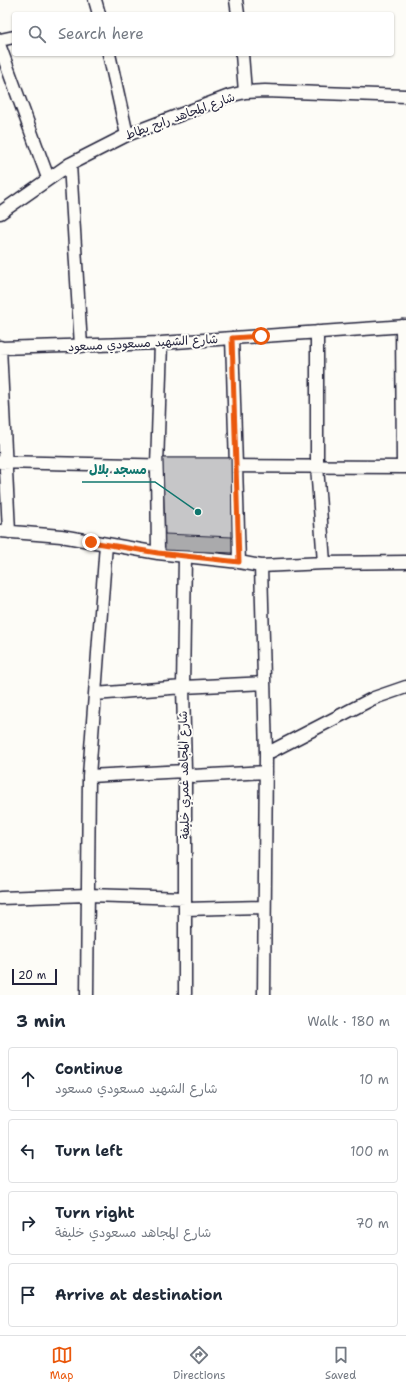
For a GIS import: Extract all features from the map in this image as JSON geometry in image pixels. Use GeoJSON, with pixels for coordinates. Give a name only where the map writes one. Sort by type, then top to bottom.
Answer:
{"type":"FeatureCollection","features":[{"type":"Feature","properties":{"kind":"street"},"geometry":{"type":"LineString","coordinates":[[95,0],[98,12]]}},
{"type":"Feature","properties":{"kind":"street"},"geometry":{"type":"LineString","coordinates":[[236,0],[238,12]]}},
{"type":"Feature","properties":{"kind":"street"},"geometry":{"type":"LineString","coordinates":[[0,40],[12,37]]}},
{"type":"Feature","properties":{"kind":"street"},"geometry":{"type":"LineString","coordinates":[[0,47],[48,178]]}},
{"type":"Feature","properties":{"kind":"street"},"geometry":{"type":"LineString","coordinates":[[109,56],[127,135]]}},
{"type":"Feature","properties":{"kind":"street"},"geometry":{"type":"LineString","coordinates":[[242,56],[246,92]]}},
{"type":"Feature","properties":{"kind":"street","name":"شارع المجاهد رابح بطاط"},"geometry":{"type":"LineString","coordinates":[[0,213],[70,164],[127,135],[229,96],[246,92],[265,91],[406,96]]}},
{"type":"Feature","properties":{"kind":"street"},"geometry":{"type":"LineString","coordinates":[[70,164],[81,346]]}},
{"type":"Feature","properties":{"kind":"street"},"geometry":{"type":"LineString","coordinates":[[204,466],[404,467],[404,326]]}},
{"type":"Feature","properties":{"kind":"street","name":"شارع الشهيد مسعودي مسعود"},"geometry":{"type":"LineString","coordinates":[[0,348],[161,343],[404,326]]}},
{"type":"Feature","properties":{"kind":"street"},"geometry":{"type":"LineString","coordinates":[[318,332],[318,466],[324,563]]}},
{"type":"Feature","properties":{"kind":"street"},"geometry":{"type":"LineString","coordinates":[[232,338],[239,562]]}},
{"type":"Feature","properties":{"kind":"street"},"geometry":{"type":"LineString","coordinates":[[158,553],[157,466],[161,343]]}},
{"type":"Feature","properties":{"kind":"street"},"geometry":{"type":"LineString","coordinates":[[0,348],[5,532],[61,536],[158,553],[239,562],[261,566],[324,563],[406,562]]}},
{"type":"Feature","properties":{"kind":"street"},"geometry":{"type":"LineString","coordinates":[[3,462],[189,466]]}},
{"type":"Feature","properties":{"kind":"street"},"geometry":{"type":"LineString","coordinates":[[86,995],[89,776],[106,544]]}},
{"type":"Feature","properties":{"kind":"street","name":"شارع المجاهد غمري خليفة"},"geometry":{"type":"LineString","coordinates":[[185,556],[183,687],[185,771],[185,995]]}},
{"type":"Feature","properties":{"kind":"street"},"geometry":{"type":"LineString","coordinates":[[261,566],[266,754],[264,995]]}},
{"type":"Feature","properties":{"kind":"street"},"geometry":{"type":"LineString","coordinates":[[95,694],[183,687],[264,684]]}},
{"type":"Feature","properties":{"kind":"street"},"geometry":{"type":"LineString","coordinates":[[266,754],[374,698],[406,687]]}},
{"type":"Feature","properties":{"kind":"street"},"geometry":{"type":"LineString","coordinates":[[89,776],[185,771],[193,776],[266,772]]}},
{"type":"Feature","properties":{"kind":"street"},"geometry":{"type":"LineString","coordinates":[[0,898],[88,895],[185,903],[264,907]]}},
{"type":"Feature","properties":{"kind":"building"},"geometry":{"type":"Polygon","coordinates":[[[163,458],[231,458],[232,537],[165,534],[163,458]]]}},
{"type":"Feature","properties":{"kind":"place","name":"مسجد بلال"},"geometry":{"type":"Point","coordinates":[198,512]}},
{"type":"Feature","properties":{"kind":"route"},"geometry":{"type":"LineString","coordinates":[[91,542],[158,553],[239,562],[232,338],[261,336]]}}]}
